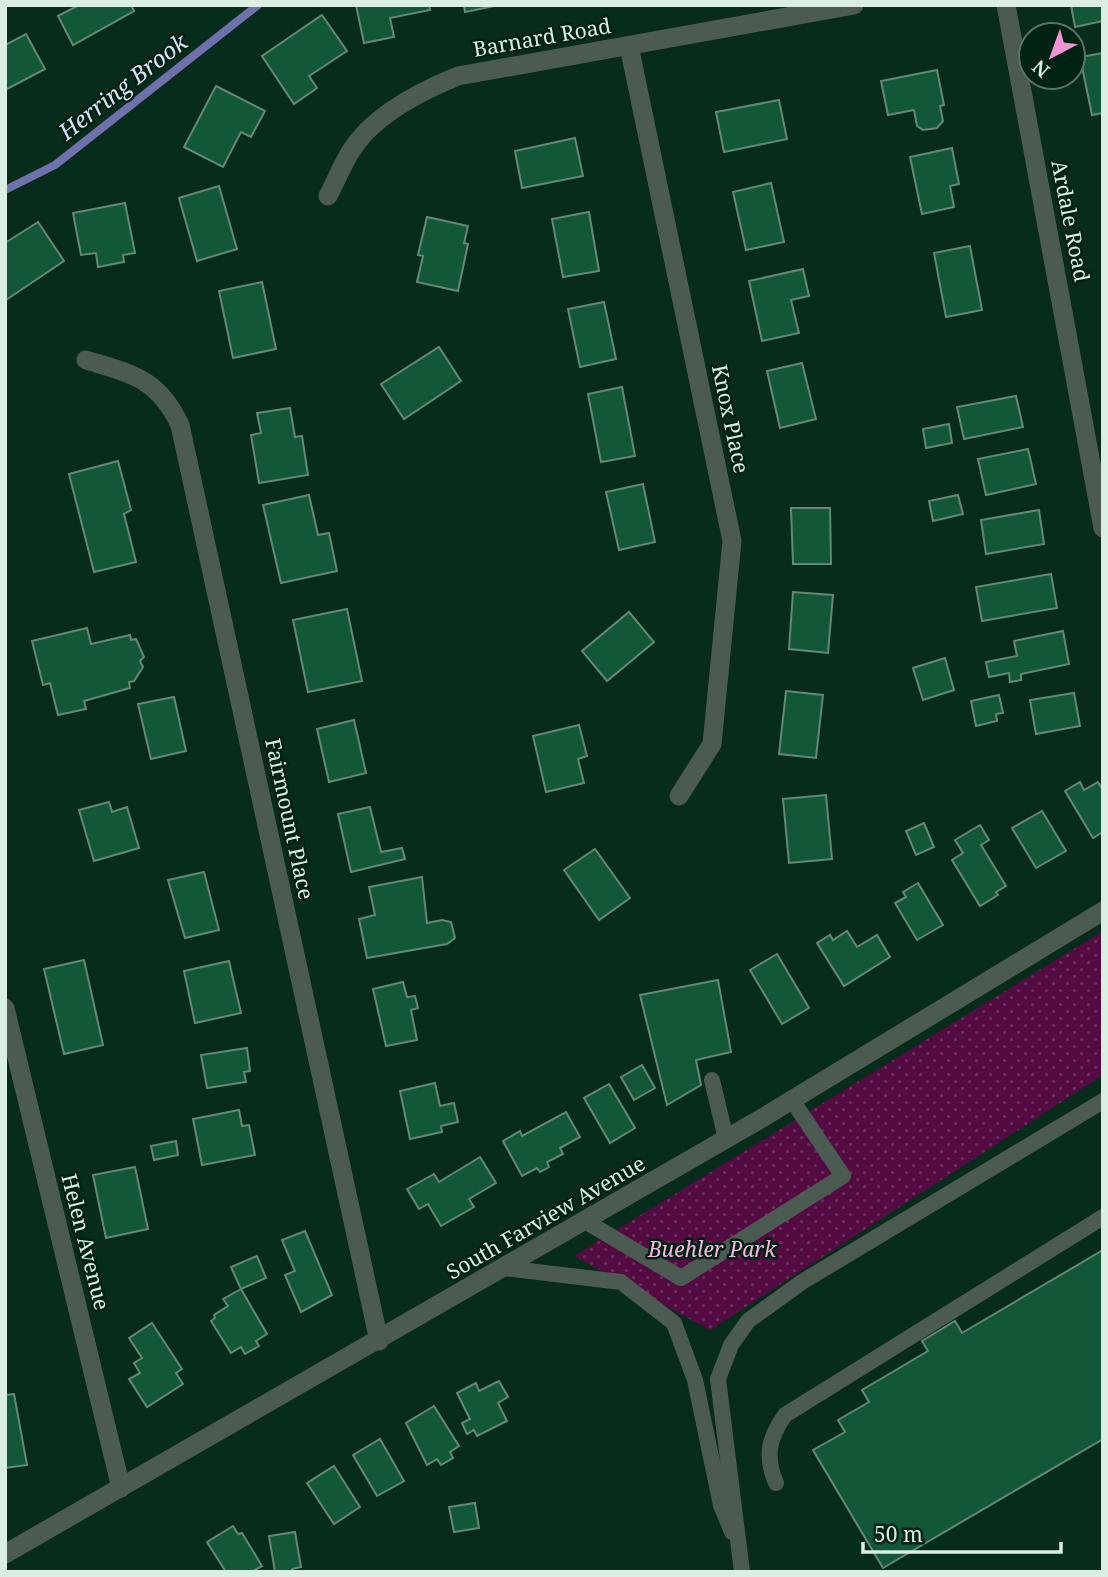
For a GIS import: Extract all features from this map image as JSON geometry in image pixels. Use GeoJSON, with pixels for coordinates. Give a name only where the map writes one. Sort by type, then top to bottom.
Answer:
{"type":"FeatureCollection","features":[{"type":"Feature","properties":{"kind":"street","name":"Barnard Road"},"geometry":{"type":"LineString","coordinates":[[328,195],[352,149],[385,116],[425,90],[458,76],[854,5]]}},
{"type":"Feature","properties":{"kind":"street","name":"Ardale Road"},"geometry":{"type":"LineString","coordinates":[[1006,5],[1103,528]]}},
{"type":"Feature","properties":{"kind":"street","name":"Knox Place"},"geometry":{"type":"LineString","coordinates":[[629,46],[732,541],[712,744],[678,796]]}},
{"type":"Feature","properties":{"kind":"street","name":"Fairmount Place"},"geometry":{"type":"LineString","coordinates":[[86,360],[139,376],[158,389],[171,406],[180,425],[379,1341]]}},
{"type":"Feature","properties":{"kind":"street","name":"South Farview Avenue"},"geometry":{"type":"LineString","coordinates":[[5,1554],[586,1221],[792,1100],[1103,911]]}},
{"type":"Feature","properties":{"kind":"street","name":"Helen Avenue"},"geometry":{"type":"LineString","coordinates":[[5,1008],[121,1488]]}},
{"type":"Feature","properties":{"kind":"lane"},"geometry":{"type":"LineString","coordinates":[[712,1080],[726,1139]]}},
{"type":"Feature","properties":{"kind":"lane"},"geometry":{"type":"LineString","coordinates":[[586,1221],[681,1278],[843,1175],[792,1100]]}},
{"type":"Feature","properties":{"kind":"lane"},"geometry":{"type":"LineString","coordinates":[[742,1572],[718,1379],[731,1345],[748,1321],[802,1282],[1103,1101]]}},
{"type":"Feature","properties":{"kind":"lane"},"geometry":{"type":"LineString","coordinates":[[776,1483],[768,1464],[769,1446],[775,1429],[785,1415],[1103,1217]]}},
{"type":"Feature","properties":{"kind":"lane"},"geometry":{"type":"LineString","coordinates":[[503,1268],[621,1282],[674,1323],[695,1380],[721,1505],[737,1545]]}},
{"type":"Feature","properties":{"kind":"green space","name":"Buehler Park"},"geometry":{"type":"Polygon","coordinates":[[[1103,931],[1103,1075],[710,1330],[574,1256],[1103,931]]]}},
{"type":"Feature","properties":{"kind":"building"},"geometry":{"type":"Polygon","coordinates":[[[79,5],[131,5],[134,11],[73,45],[58,16],[79,5]]]}},
{"type":"Feature","properties":{"kind":"building"},"geometry":{"type":"Polygon","coordinates":[[[356,5],[429,5],[430,10],[390,18],[394,37],[364,43],[356,5]]]}},
{"type":"Feature","properties":{"kind":"building"},"geometry":{"type":"Polygon","coordinates":[[[464,5],[499,5],[465,12],[464,5]]]}},
{"type":"Feature","properties":{"kind":"building"},"geometry":{"type":"Polygon","coordinates":[[[1071,5],[1103,5],[1103,21],[1087,24],[1087,21],[1074,21],[1071,5]]]}},
{"type":"Feature","properties":{"kind":"building"},"geometry":{"type":"Polygon","coordinates":[[[322,15],[347,51],[309,76],[317,88],[294,104],[262,56],[322,15]]]}},
{"type":"Feature","properties":{"kind":"building"},"geometry":{"type":"Polygon","coordinates":[[[26,34],[45,69],[5,90],[5,45],[26,34]]]}},
{"type":"Feature","properties":{"kind":"building"},"geometry":{"type":"Polygon","coordinates":[[[1103,53],[1103,113],[1092,115],[1087,91],[1087,56],[1103,53]]]}},
{"type":"Feature","properties":{"kind":"building"},"geometry":{"type":"Polygon","coordinates":[[[937,70],[944,105],[940,106],[943,121],[937,128],[923,130],[917,126],[914,110],[888,115],[881,81],[937,70]]]}},
{"type":"Feature","properties":{"kind":"building"},"geometry":{"type":"Polygon","coordinates":[[[216,86],[265,111],[251,137],[241,132],[223,167],[184,147],[216,86]]]}},
{"type":"Feature","properties":{"kind":"building"},"geometry":{"type":"Polygon","coordinates":[[[779,100],[787,139],[724,152],[716,112],[779,100]]]}},
{"type":"Feature","properties":{"kind":"building"},"geometry":{"type":"Polygon","coordinates":[[[575,138],[583,176],[522,188],[515,151],[575,138]]]}},
{"type":"Feature","properties":{"kind":"building"},"geometry":{"type":"Polygon","coordinates":[[[952,148],[959,184],[950,186],[954,207],[922,214],[910,157],[952,148]]]}},
{"type":"Feature","properties":{"kind":"building"},"geometry":{"type":"Polygon","coordinates":[[[771,183],[784,242],[746,250],[733,192],[771,183]]]}},
{"type":"Feature","properties":{"kind":"building"},"geometry":{"type":"Polygon","coordinates":[[[219,186],[237,249],[197,261],[179,198],[219,186]]]}},
{"type":"Feature","properties":{"kind":"building"},"geometry":{"type":"Polygon","coordinates":[[[125,203],[135,253],[123,255],[124,262],[98,267],[96,253],[81,255],[73,213],[125,203]]]}},
{"type":"Feature","properties":{"kind":"building"},"geometry":{"type":"Polygon","coordinates":[[[589,212],[599,271],[563,277],[552,219],[589,212]]]}},
{"type":"Feature","properties":{"kind":"building"},"geometry":{"type":"Polygon","coordinates":[[[427,217],[468,226],[464,243],[468,244],[458,291],[417,282],[423,256],[418,255],[427,217]]]}},
{"type":"Feature","properties":{"kind":"building"},"geometry":{"type":"Polygon","coordinates":[[[38,222],[64,261],[6,300],[5,243],[38,222]]]}},
{"type":"Feature","properties":{"kind":"building"},"geometry":{"type":"Polygon","coordinates":[[[970,246],[982,310],[946,317],[934,253],[970,246]]]}},
{"type":"Feature","properties":{"kind":"building"},"geometry":{"type":"Polygon","coordinates":[[[803,269],[809,296],[791,300],[799,333],[762,341],[749,281],[803,269]]]}},
{"type":"Feature","properties":{"kind":"building"},"geometry":{"type":"Polygon","coordinates":[[[262,282],[276,349],[233,358],[219,291],[262,282]]]}},
{"type":"Feature","properties":{"kind":"building"},"geometry":{"type":"Polygon","coordinates":[[[604,302],[616,359],[580,367],[568,309],[604,302]]]}},
{"type":"Feature","properties":{"kind":"building"},"geometry":{"type":"Polygon","coordinates":[[[439,347],[461,381],[404,419],[381,384],[439,347]]]}},
{"type":"Feature","properties":{"kind":"building"},"geometry":{"type":"Polygon","coordinates":[[[802,363],[816,419],[780,428],[767,371],[802,363]]]}},
{"type":"Feature","properties":{"kind":"building"},"geometry":{"type":"Polygon","coordinates":[[[622,387],[635,456],[601,462],[588,394],[622,387]]]}},
{"type":"Feature","properties":{"kind":"building"},"geometry":{"type":"Polygon","coordinates":[[[1016,396],[1023,427],[964,439],[957,407],[1016,396]]]}},
{"type":"Feature","properties":{"kind":"building"},"geometry":{"type":"Polygon","coordinates":[[[290,408],[295,437],[302,436],[308,475],[259,483],[251,435],[261,433],[257,413],[290,408]]]}},
{"type":"Feature","properties":{"kind":"building"},"geometry":{"type":"Polygon","coordinates":[[[949,424],[952,443],[926,448],[923,429],[949,424]]]}},
{"type":"Feature","properties":{"kind":"building"},"geometry":{"type":"Polygon","coordinates":[[[1028,449],[1036,484],[986,495],[978,459],[1028,449]]]}},
{"type":"Feature","properties":{"kind":"building"},"geometry":{"type":"Polygon","coordinates":[[[118,461],[131,510],[124,514],[136,562],[94,572],[69,474],[118,461]]]}},
{"type":"Feature","properties":{"kind":"building"},"geometry":{"type":"Polygon","coordinates":[[[643,484],[655,542],[619,550],[606,492],[643,484]]]}},
{"type":"Feature","properties":{"kind":"building"},"geometry":{"type":"Polygon","coordinates":[[[309,495],[318,535],[329,533],[337,571],[281,583],[263,505],[309,495]]]}},
{"type":"Feature","properties":{"kind":"building"},"geometry":{"type":"Polygon","coordinates":[[[958,495],[963,514],[933,521],[929,501],[958,495]]]}},
{"type":"Feature","properties":{"kind":"building"},"geometry":{"type":"Polygon","coordinates":[[[791,508],[830,508],[831,564],[793,564],[791,508]]]}},
{"type":"Feature","properties":{"kind":"building"},"geometry":{"type":"Polygon","coordinates":[[[1039,510],[1044,544],[986,554],[981,520],[1039,510]]]}},
{"type":"Feature","properties":{"kind":"building"},"geometry":{"type":"Polygon","coordinates":[[[1051,574],[1057,608],[982,621],[976,587],[1051,574]]]}},
{"type":"Feature","properties":{"kind":"building"},"geometry":{"type":"Polygon","coordinates":[[[793,592],[833,595],[828,653],[789,649],[793,592]]]}},
{"type":"Feature","properties":{"kind":"building"},"geometry":{"type":"Polygon","coordinates":[[[347,609],[362,681],[308,692],[293,620],[347,609]]]}},
{"type":"Feature","properties":{"kind":"building"},"geometry":{"type":"Polygon","coordinates":[[[629,612],[654,642],[607,681],[582,651],[629,612]]]}},
{"type":"Feature","properties":{"kind":"building"},"geometry":{"type":"Polygon","coordinates":[[[87,628],[91,644],[130,635],[131,640],[136,639],[144,657],[140,661],[143,667],[134,681],[129,682],[130,688],[84,701],[86,709],[58,715],[50,683],[43,685],[32,641],[87,628]]]}},
{"type":"Feature","properties":{"kind":"building"},"geometry":{"type":"Polygon","coordinates":[[[1063,631],[1069,664],[1021,674],[1021,680],[1010,682],[1009,673],[989,677],[986,662],[1017,656],[1014,641],[1063,631]]]}},
{"type":"Feature","properties":{"kind":"building"},"geometry":{"type":"Polygon","coordinates":[[[945,658],[954,690],[923,700],[913,668],[945,658]]]}},
{"type":"Feature","properties":{"kind":"building"},"geometry":{"type":"Polygon","coordinates":[[[786,691],[823,695],[816,758],[779,754],[786,691]]]}},
{"type":"Feature","properties":{"kind":"building"},"geometry":{"type":"Polygon","coordinates":[[[1074,693],[1080,726],[1036,734],[1030,700],[1074,693]]]}},
{"type":"Feature","properties":{"kind":"building"},"geometry":{"type":"Polygon","coordinates":[[[999,695],[1003,713],[996,714],[997,721],[976,726],[971,701],[999,695]]]}},
{"type":"Feature","properties":{"kind":"building"},"geometry":{"type":"Polygon","coordinates":[[[174,697],[186,751],[151,759],[138,704],[174,697]]]}},
{"type":"Feature","properties":{"kind":"building"},"geometry":{"type":"Polygon","coordinates":[[[354,720],[366,773],[329,782],[317,729],[354,720]]]}},
{"type":"Feature","properties":{"kind":"building"},"geometry":{"type":"Polygon","coordinates":[[[579,725],[587,756],[578,759],[584,783],[546,792],[533,736],[579,725]]]}},
{"type":"Feature","properties":{"kind":"building"},"geometry":{"type":"Polygon","coordinates":[[[1080,782],[1084,790],[1098,782],[1103,790],[1103,832],[1093,838],[1065,791],[1080,782]]]}},
{"type":"Feature","properties":{"kind":"building"},"geometry":{"type":"Polygon","coordinates":[[[826,795],[832,859],[789,863],[783,799],[826,795]]]}},
{"type":"Feature","properties":{"kind":"building"},"geometry":{"type":"Polygon","coordinates":[[[109,802],[112,812],[127,807],[139,848],[94,861],[79,810],[109,802]]]}},
{"type":"Feature","properties":{"kind":"building"},"geometry":{"type":"Polygon","coordinates":[[[370,807],[381,852],[402,848],[405,859],[351,872],[338,814],[370,807]]]}},
{"type":"Feature","properties":{"kind":"building"},"geometry":{"type":"Polygon","coordinates":[[[1042,811],[1066,851],[1036,868],[1012,828],[1042,811]]]}},
{"type":"Feature","properties":{"kind":"building"},"geometry":{"type":"Polygon","coordinates":[[[924,823],[934,847],[916,855],[906,831],[924,823]]]}},
{"type":"Feature","properties":{"kind":"building"},"geometry":{"type":"Polygon","coordinates":[[[980,825],[989,840],[981,845],[1006,886],[996,892],[998,895],[980,906],[952,860],[963,853],[955,840],[980,825]]]}},
{"type":"Feature","properties":{"kind":"building"},"geometry":{"type":"Polygon","coordinates":[[[595,849],[630,898],[599,920],[564,870],[595,849]]]}},
{"type":"Feature","properties":{"kind":"building"},"geometry":{"type":"Polygon","coordinates":[[[204,872],[219,930],[185,938],[168,880],[204,872]]]}},
{"type":"Feature","properties":{"kind":"building"},"geometry":{"type":"Polygon","coordinates":[[[422,877],[427,923],[442,920],[451,922],[455,938],[447,944],[367,958],[359,919],[375,915],[369,887],[422,877]]]}},
{"type":"Feature","properties":{"kind":"building"},"geometry":{"type":"Polygon","coordinates":[[[918,883],[943,925],[917,940],[895,903],[906,897],[903,892],[918,883]]]}},
{"type":"Feature","properties":{"kind":"building"},"geometry":{"type":"Polygon","coordinates":[[[847,931],[857,947],[877,935],[890,957],[844,986],[817,943],[830,935],[833,940],[847,931]]]}},
{"type":"Feature","properties":{"kind":"building"},"geometry":{"type":"Polygon","coordinates":[[[777,954],[809,1008],[782,1024],[750,970],[777,954]]]}},
{"type":"Feature","properties":{"kind":"building"},"geometry":{"type":"Polygon","coordinates":[[[84,960],[103,1045],[64,1054],[44,969],[84,960]]]}},
{"type":"Feature","properties":{"kind":"building"},"geometry":{"type":"Polygon","coordinates":[[[229,961],[241,1013],[195,1023],[184,971],[229,961]]]}},
{"type":"Feature","properties":{"kind":"building"},"geometry":{"type":"Polygon","coordinates":[[[718,980],[731,1052],[696,1060],[701,1085],[667,1105],[640,995],[718,980]]]}},
{"type":"Feature","properties":{"kind":"building"},"geometry":{"type":"Polygon","coordinates":[[[403,982],[407,997],[415,996],[418,1008],[411,1010],[417,1040],[386,1046],[373,989],[403,982]]]}},
{"type":"Feature","properties":{"kind":"building"},"geometry":{"type":"Polygon","coordinates":[[[247,1048],[250,1071],[244,1072],[246,1082],[207,1088],[201,1055],[247,1048]]]}},
{"type":"Feature","properties":{"kind":"building"},"geometry":{"type":"Polygon","coordinates":[[[642,1065],[655,1088],[634,1100],[621,1077],[642,1065]]]}},
{"type":"Feature","properties":{"kind":"building"},"geometry":{"type":"Polygon","coordinates":[[[435,1083],[440,1106],[454,1103],[458,1122],[441,1126],[442,1132],[410,1139],[400,1091],[435,1083]]]}},
{"type":"Feature","properties":{"kind":"building"},"geometry":{"type":"Polygon","coordinates":[[[609,1084],[635,1128],[610,1143],[584,1098],[609,1084]]]}},
{"type":"Feature","properties":{"kind":"building"},"geometry":{"type":"Polygon","coordinates":[[[239,1110],[242,1126],[249,1125],[255,1155],[202,1165],[193,1119],[239,1110]]]}},
{"type":"Feature","properties":{"kind":"building"},"geometry":{"type":"Polygon","coordinates":[[[566,1112],[580,1137],[560,1148],[563,1154],[547,1162],[549,1167],[540,1172],[537,1168],[522,1176],[503,1141],[520,1131],[522,1136],[566,1112]]]}},
{"type":"Feature","properties":{"kind":"building"},"geometry":{"type":"Polygon","coordinates":[[[176,1141],[178,1155],[154,1160],[151,1146],[176,1141]]]}},
{"type":"Feature","properties":{"kind":"building"},"geometry":{"type":"Polygon","coordinates":[[[480,1157],[496,1183],[469,1199],[474,1207],[441,1226],[428,1204],[419,1209],[407,1189],[434,1174],[439,1182],[480,1157]]]}},
{"type":"Feature","properties":{"kind":"building"},"geometry":{"type":"Polygon","coordinates":[[[135,1167],[148,1229],[106,1238],[93,1175],[135,1167]]]}},
{"type":"Feature","properties":{"kind":"building"},"geometry":{"type":"Polygon","coordinates":[[[305,1231],[332,1295],[301,1312],[285,1275],[295,1271],[282,1240],[305,1231]]]}},
{"type":"Feature","properties":{"kind":"building"},"geometry":{"type":"Polygon","coordinates":[[[1103,1250],[1103,1439],[883,1568],[813,1450],[845,1432],[838,1420],[869,1402],[862,1390],[928,1351],[922,1341],[955,1321],[962,1333],[1103,1250]]]}},
{"type":"Feature","properties":{"kind":"building"},"geometry":{"type":"Polygon","coordinates":[[[257,1256],[266,1278],[241,1289],[231,1267],[257,1256]]]}},
{"type":"Feature","properties":{"kind":"building"},"geometry":{"type":"Polygon","coordinates":[[[241,1289],[267,1334],[256,1341],[259,1346],[245,1354],[241,1347],[231,1353],[211,1321],[215,1318],[214,1315],[228,1306],[223,1299],[241,1289]]]}},
{"type":"Feature","properties":{"kind":"building"},"geometry":{"type":"Polygon","coordinates":[[[152,1323],[182,1369],[176,1373],[183,1384],[147,1407],[129,1379],[140,1373],[134,1363],[142,1358],[129,1338],[152,1323]]]}},
{"type":"Feature","properties":{"kind":"building"},"geometry":{"type":"Polygon","coordinates":[[[499,1381],[508,1397],[498,1403],[507,1421],[477,1436],[474,1430],[467,1434],[462,1423],[470,1419],[457,1393],[476,1383],[479,1391],[499,1381]]]}},
{"type":"Feature","properties":{"kind":"building"},"geometry":{"type":"Polygon","coordinates":[[[14,1394],[27,1465],[5,1468],[5,1395],[14,1394]]]}},
{"type":"Feature","properties":{"kind":"building"},"geometry":{"type":"Polygon","coordinates":[[[434,1406],[459,1446],[450,1452],[453,1458],[441,1465],[437,1459],[427,1465],[406,1423],[434,1406]]]}},
{"type":"Feature","properties":{"kind":"building"},"geometry":{"type":"Polygon","coordinates":[[[380,1439],[404,1481],[377,1496],[353,1455],[380,1439]]]}},
{"type":"Feature","properties":{"kind":"building"},"geometry":{"type":"Polygon","coordinates":[[[334,1466],[360,1507],[334,1524],[307,1483],[334,1466]]]}},
{"type":"Feature","properties":{"kind":"building"},"geometry":{"type":"Polygon","coordinates":[[[475,1503],[479,1528],[454,1532],[449,1507],[475,1503]]]}},
{"type":"Feature","properties":{"kind":"building"},"geometry":{"type":"Polygon","coordinates":[[[233,1526],[238,1534],[242,1533],[262,1566],[251,1572],[226,1572],[207,1542],[233,1526]]]}},
{"type":"Feature","properties":{"kind":"building"},"geometry":{"type":"Polygon","coordinates":[[[295,1532],[301,1567],[292,1569],[292,1572],[275,1572],[269,1536],[295,1532]]]}},
{"type":"Feature","properties":{"kind":"waterway","name":"Herring Brook"},"geometry":{"type":"LineString","coordinates":[[5,190],[55,165],[258,5]]}}]}
